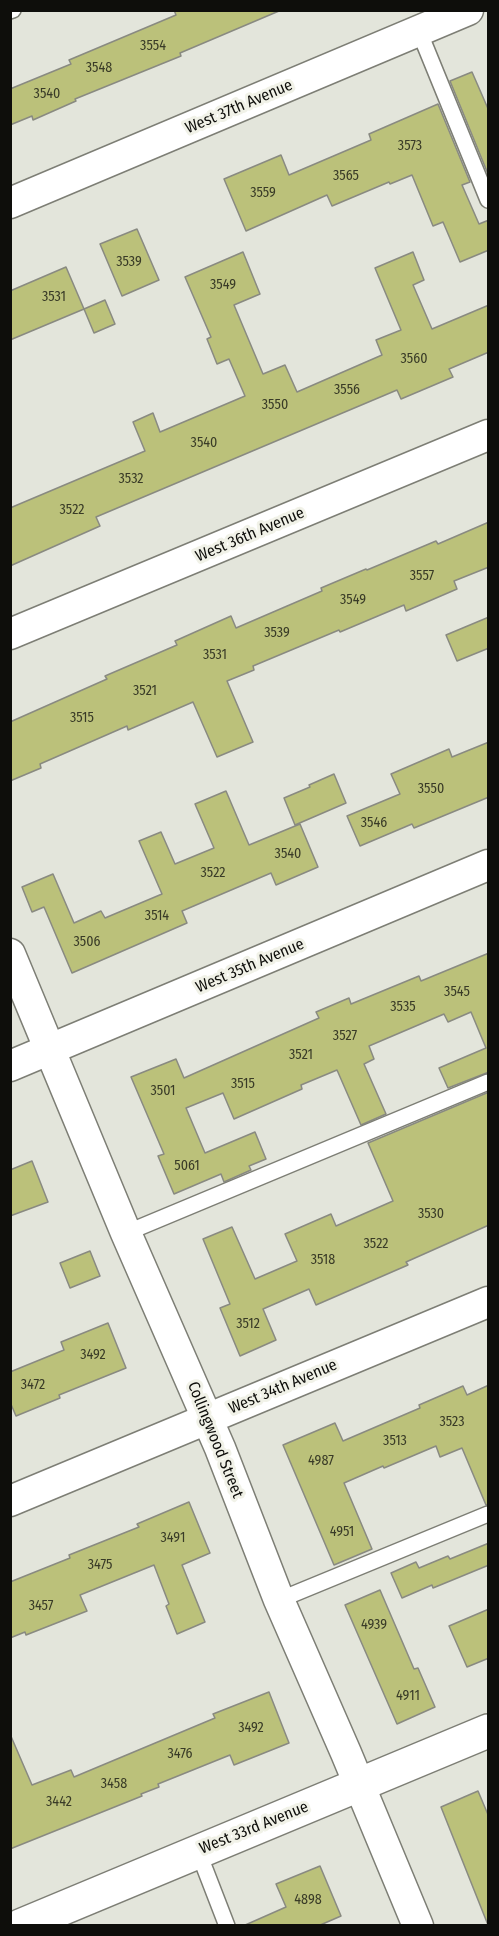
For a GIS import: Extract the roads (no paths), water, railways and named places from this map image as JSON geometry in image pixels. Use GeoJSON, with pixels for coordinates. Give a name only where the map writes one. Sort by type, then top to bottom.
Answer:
{"type":"FeatureCollection","features":[{"type":"Feature","properties":{"kind":"street","name":"West 37th Avenue"},"geometry":{"type":"LineString","coordinates":[[10,203],[468,10]]}},
{"type":"Feature","properties":{"kind":"street","name":"West 36th Avenue"},"geometry":{"type":"LineString","coordinates":[[10,634],[489,435]]}},
{"type":"Feature","properties":{"kind":"street","name":"West 35th Avenue"},"geometry":{"type":"LineString","coordinates":[[10,1066],[489,865]]}},
{"type":"Feature","properties":{"kind":"street","name":"Collingwood Street"},"geometry":{"type":"LineString","coordinates":[[10,954],[126,1233],[207,1419],[279,1600],[418,1926]]}},
{"type":"Feature","properties":{"kind":"street","name":"West 34th Avenue"},"geometry":{"type":"LineString","coordinates":[[10,1501],[489,1302]]}},
{"type":"Feature","properties":{"kind":"street","name":"West 33rd Avenue"},"geometry":{"type":"LineString","coordinates":[[20,1926],[489,1731]]}},
{"type":"Feature","properties":{"kind":"lane"},"geometry":{"type":"LineString","coordinates":[[419,31],[489,200]]}},
{"type":"Feature","properties":{"kind":"lane"},"geometry":{"type":"LineString","coordinates":[[126,1233],[489,1082]]}},
{"type":"Feature","properties":{"kind":"lane"},"geometry":{"type":"LineString","coordinates":[[279,1600],[489,1515]]}},
{"type":"Feature","properties":{"kind":"lane"},"geometry":{"type":"LineString","coordinates":[[198,1851],[227,1926]]}}]}
